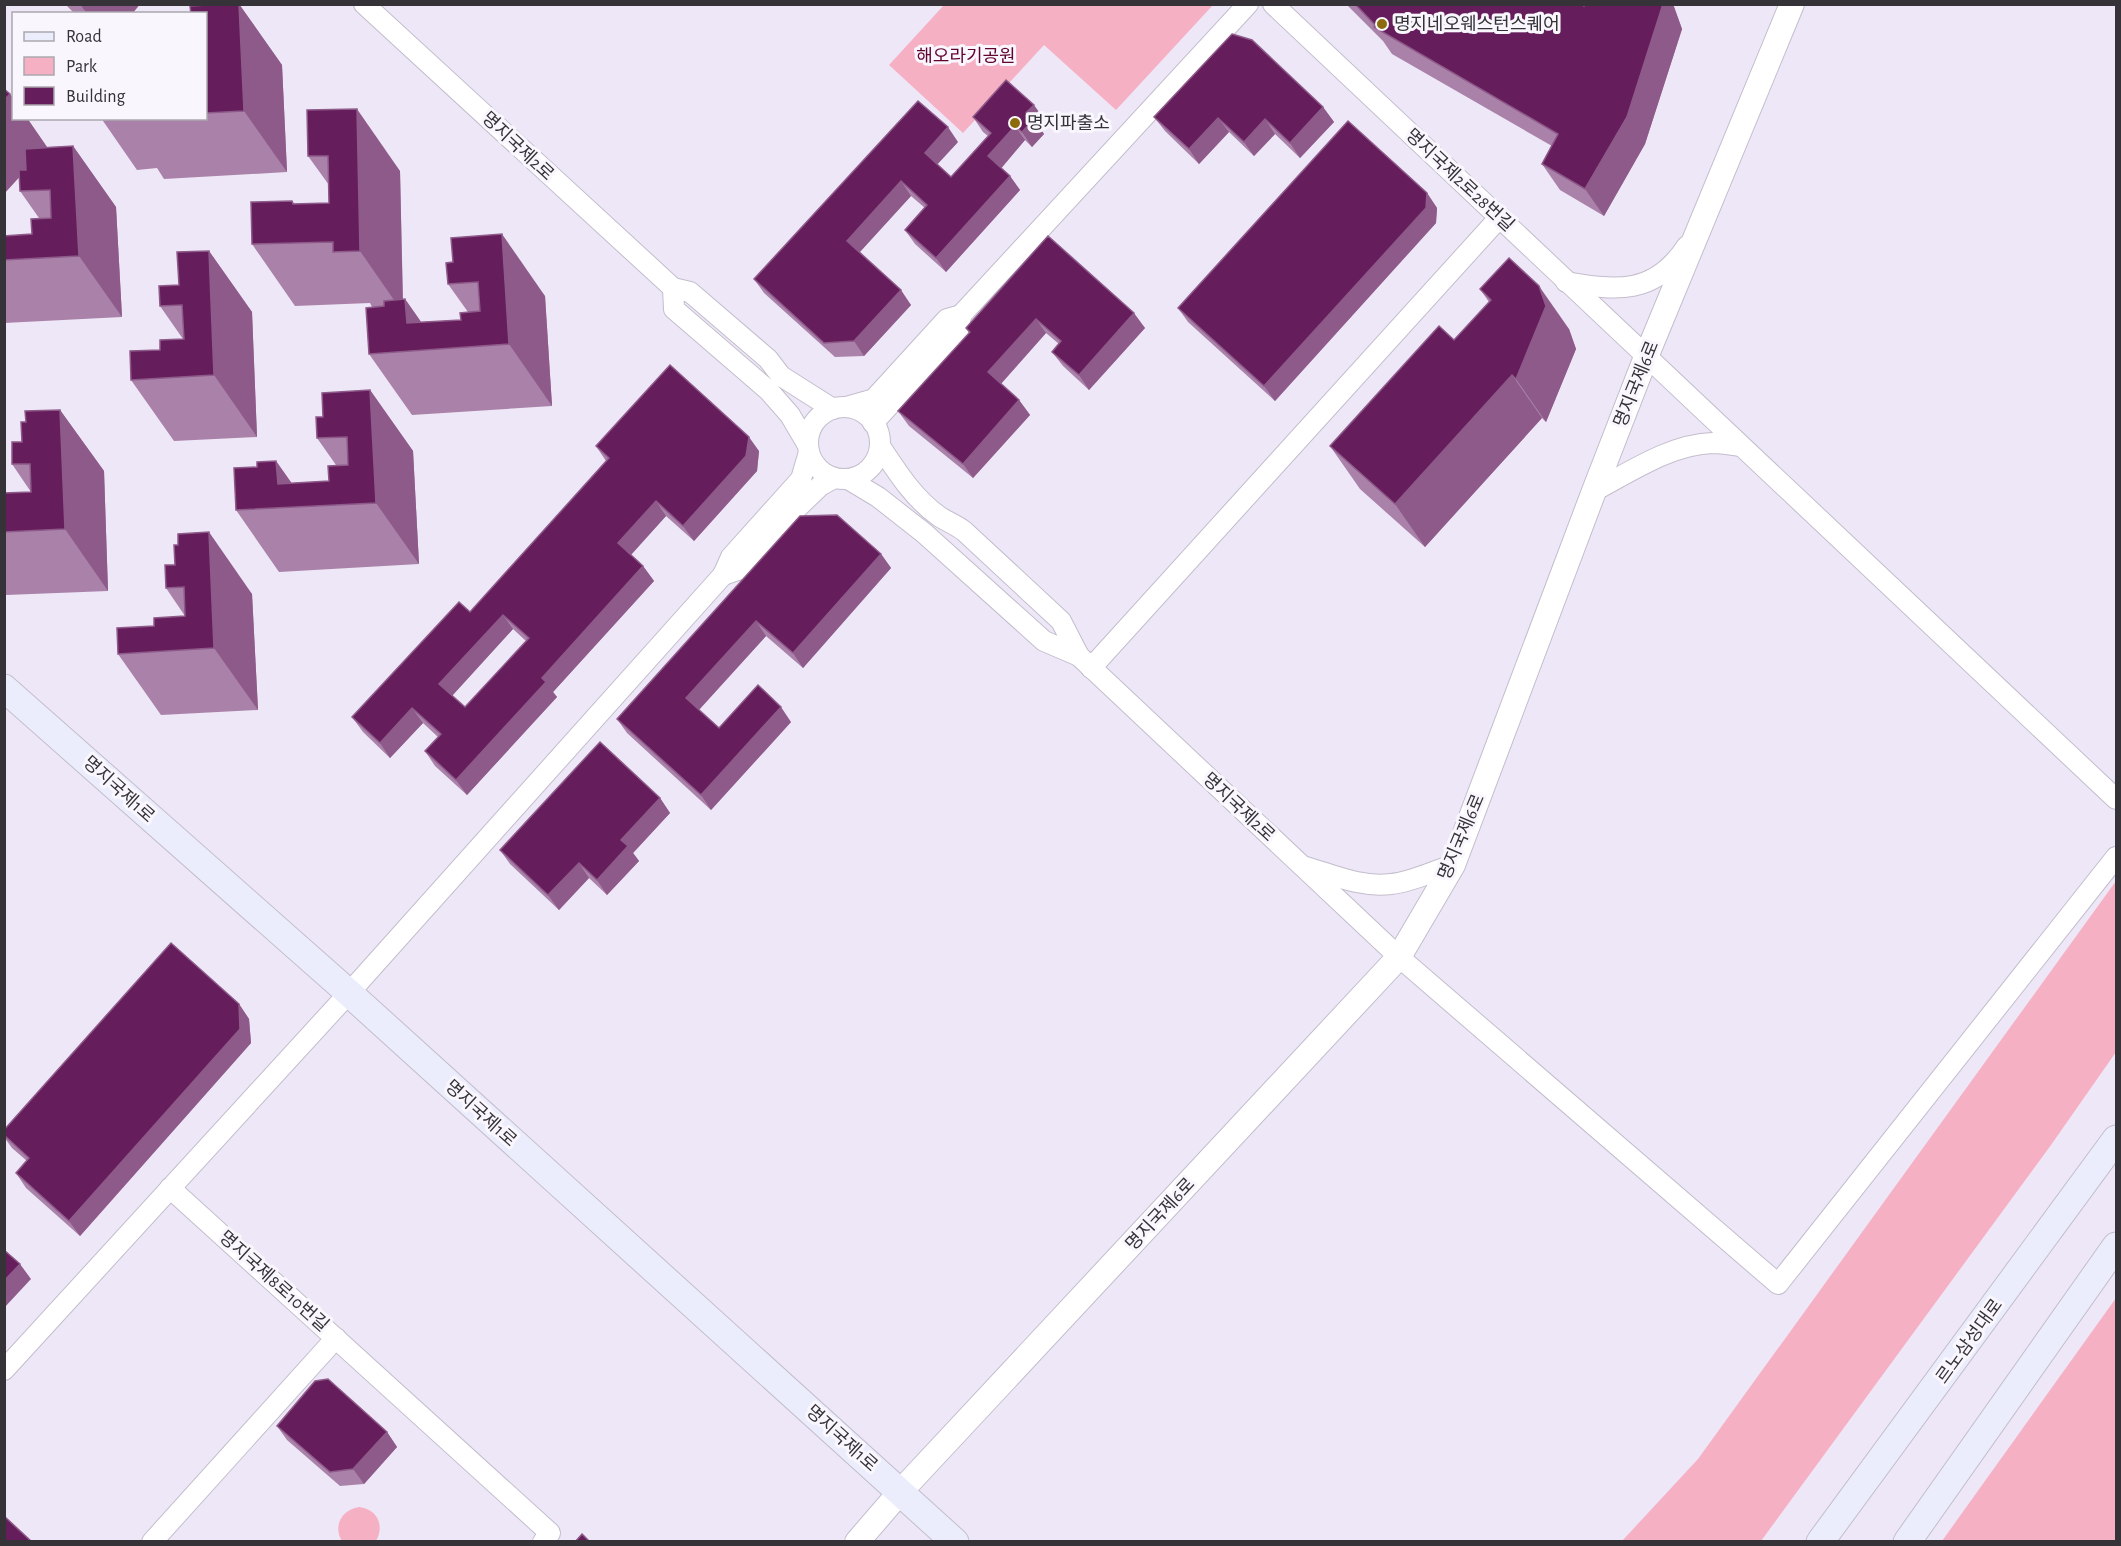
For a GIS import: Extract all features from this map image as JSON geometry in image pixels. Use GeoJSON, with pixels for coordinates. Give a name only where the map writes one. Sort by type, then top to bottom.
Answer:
{"type":"FeatureCollection","features":[{"type":"Feature","properties":{"kind":"main road","name":"명지국제1로"},"geometry":{"type":"LineString","coordinates":[[4,688],[349,993],[955,1542]]}},
{"type":"Feature","properties":{"kind":"main road","name":"르노삼성대로"},"geometry":{"type":"LineString","coordinates":[[1820,1542],[2116,1139]]}},
{"type":"Feature","properties":{"kind":"main road"},"geometry":{"type":"LineString","coordinates":[[1907,1542],[2116,1246]]}},
{"type":"Feature","properties":{"kind":"main road"},"geometry":{"type":"LineString","coordinates":[[1835,1542],[1875,1468]]}},
{"type":"Feature","properties":{"kind":"main road"},"geometry":{"type":"LineString","coordinates":[[1897,1542],[1937,1500]]}},
{"type":"Feature","properties":{"kind":"street","name":"명지국제2로"},"geometry":{"type":"LineString","coordinates":[[364,4],[673,288],[690,292],[768,358],[781,376],[840,408]]}},
{"type":"Feature","properties":{"kind":"street"},"geometry":{"type":"LineString","coordinates":[[4,1370],[349,993],[723,575],[731,557],[801,479],[809,432],[815,422],[823,414],[874,399],[947,319],[961,315],[1248,4]]}},
{"type":"Feature","properties":{"kind":"street","name":"명지국제2로28번길"},"geometry":{"type":"LineString","coordinates":[[1273,4],[2116,799]]}},
{"type":"Feature","properties":{"kind":"street","name":"명지국제6로"},"geometry":{"type":"LineString","coordinates":[[857,1542],[901,1491],[1399,957],[1453,864],[1646,357],[1792,4]]}},
{"type":"Feature","properties":{"kind":"street"},"geometry":{"type":"LineString","coordinates":[[1085,662],[1500,217]]}},
{"type":"Feature","properties":{"kind":"street"},"geometry":{"type":"LineString","coordinates":[[1566,282],[1606,289],[1629,288],[1646,283],[1675,262],[1701,224]]}},
{"type":"Feature","properties":{"kind":"street"},"geometry":{"type":"LineString","coordinates":[[673,288],[674,309],[770,391],[790,415],[815,466],[824,474],[841,479]]}},
{"type":"Feature","properties":{"kind":"street"},"geometry":{"type":"LineString","coordinates":[[873,423],[959,330],[961,315]]}},
{"type":"Feature","properties":{"kind":"street"},"geometry":{"type":"LineString","coordinates":[[723,575],[743,568],[792,513],[820,486],[860,476],[870,468],[877,458],[880,446],[879,435],[873,423],[856,410],[840,408]]}},
{"type":"Feature","properties":{"kind":"street"},"geometry":{"type":"LineString","coordinates":[[1594,491],[1680,448],[1713,443],[1741,446]]}},
{"type":"Feature","properties":{"kind":"street","name":"명지국제2로"},"geometry":{"type":"LineString","coordinates":[[880,446],[909,488],[924,504],[941,518],[964,531],[1061,621],[1085,662]]}},
{"type":"Feature","properties":{"kind":"street","name":"명지국제2로"},"geometry":{"type":"LineString","coordinates":[[841,479],[878,497],[924,532],[1044,641],[1085,662],[1399,957],[1778,1284],[2116,857]]}},
{"type":"Feature","properties":{"kind":"street"},"geometry":{"type":"LineString","coordinates":[[1301,866],[1352,881],[1380,885],[1403,882],[1453,864]]}},
{"type":"Feature","properties":{"kind":"street","name":"명지국제8로10번길"},"geometry":{"type":"LineString","coordinates":[[170,1188],[550,1533],[543,1542]]}},
{"type":"Feature","properties":{"kind":"street"},"geometry":{"type":"LineString","coordinates":[[152,1542],[336,1338]]}},
{"type":"Feature","properties":{"kind":"green space","name":"해오라기공원"},"geometry":{"type":"Polygon","coordinates":[[[944,5],[1213,5],[1116,110],[1044,45],[963,133],[889,65],[944,5]]]}},
{"type":"Feature","properties":{"kind":"green space"},"geometry":{"type":"Polygon","coordinates":[[[2116,881],[2116,1052],[2051,1145],[1761,1541],[1622,1541],[1698,1459],[2116,881]]]}},
{"type":"Feature","properties":{"kind":"green space"},"geometry":{"type":"Polygon","coordinates":[[[2116,1298],[2116,1541],[1942,1541],[2116,1298]]]}},
{"type":"Feature","properties":{"kind":"green space"},"geometry":{"type":"Polygon","coordinates":[[[359,1507],[371,1511],[378,1519],[380,1529],[376,1541],[342,1541],[338,1530],[340,1520],[347,1511],[359,1507]]]}},
{"type":"Feature","properties":{"kind":"building"},"geometry":{"type":"Polygon","coordinates":[[[239,4],[244,111],[207,113],[207,12],[191,12],[190,6],[239,4]]]}},
{"type":"Feature","properties":{"kind":"building"},"geometry":{"type":"Polygon","coordinates":[[[1355,4],[1580,4],[1584,6],[1585,4],[1663,4],[1627,117],[1585,189],[1542,164],[1558,134],[1374,27],[1375,25],[1355,4]]]}},
{"type":"Feature","properties":{"kind":"building"},"geometry":{"type":"Polygon","coordinates":[[[1232,34],[1252,40],[1323,107],[1290,143],[1265,119],[1244,142],[1218,118],[1189,149],[1154,117],[1232,34]]]}},
{"type":"Feature","properties":{"kind":"building"},"geometry":{"type":"Polygon","coordinates":[[[1006,80],[1034,105],[1026,113],[1034,119],[1022,132],[1015,126],[988,156],[1010,176],[936,258],[905,230],[927,205],[901,181],[847,241],[901,290],[854,341],[824,343],[754,279],[918,101],[948,127],[925,153],[951,177],[991,133],[973,117],[1006,80]]]}},
{"type":"Feature","properties":{"kind":"building"},"geometry":{"type":"Polygon","coordinates":[[[4,89],[10,94],[4,100],[4,89]]]}},
{"type":"Feature","properties":{"kind":"building"},"geometry":{"type":"Polygon","coordinates":[[[357,109],[360,251],[333,252],[333,242],[252,244],[251,202],[329,203],[328,156],[308,156],[307,110],[357,109]]]}},
{"type":"Feature","properties":{"kind":"building"},"geometry":{"type":"Polygon","coordinates":[[[1348,121],[1427,193],[1426,208],[1264,386],[1178,308],[1348,121]]]}},
{"type":"Feature","properties":{"kind":"building"},"geometry":{"type":"Polygon","coordinates":[[[73,146],[79,256],[4,260],[4,236],[32,234],[31,219],[51,218],[50,190],[20,191],[19,170],[26,170],[25,149],[73,146]]]}},
{"type":"Feature","properties":{"kind":"building"},"geometry":{"type":"Polygon","coordinates":[[[502,234],[509,344],[369,354],[366,308],[384,306],[384,301],[405,299],[407,323],[461,320],[460,313],[480,311],[478,282],[448,284],[446,263],[453,262],[451,238],[502,234]]]}},
{"type":"Feature","properties":{"kind":"building"},"geometry":{"type":"Polygon","coordinates":[[[1048,236],[1134,313],[1079,375],[1052,352],[1061,341],[1036,319],[988,372],[1019,400],[963,464],[898,411],[970,332],[966,328],[1048,236]]]}},
{"type":"Feature","properties":{"kind":"building"},"geometry":{"type":"Polygon","coordinates":[[[209,251],[214,375],[131,380],[130,351],[160,350],[160,340],[184,339],[182,305],[160,306],[159,286],[179,285],[177,252],[209,251]]]}},
{"type":"Feature","properties":{"kind":"building"},"geometry":{"type":"Polygon","coordinates":[[[1509,258],[1539,286],[1546,306],[1516,379],[1512,375],[1395,504],[1330,446],[1439,326],[1454,340],[1491,300],[1480,289],[1509,258]]]}},
{"type":"Feature","properties":{"kind":"building"},"geometry":{"type":"Polygon","coordinates":[[[670,365],[749,437],[746,456],[683,526],[656,501],[618,543],[643,566],[542,678],[546,682],[456,780],[425,751],[441,734],[412,708],[380,743],[352,717],[459,602],[470,612],[609,458],[596,446],[670,365]],[[503,615],[439,684],[465,707],[529,638],[503,615]]]}},
{"type":"Feature","properties":{"kind":"building"},"geometry":{"type":"Polygon","coordinates":[[[370,390],[376,503],[236,510],[234,468],[257,467],[257,462],[276,461],[278,484],[329,481],[328,466],[348,465],[347,437],[317,438],[316,417],[323,417],[322,393],[370,390]]]}},
{"type":"Feature","properties":{"kind":"building"},"geometry":{"type":"Polygon","coordinates":[[[60,410],[65,529],[4,532],[4,493],[31,492],[30,464],[12,464],[12,442],[22,442],[21,422],[26,422],[25,411],[60,410]]]}},
{"type":"Feature","properties":{"kind":"building"},"geometry":{"type":"Polygon","coordinates":[[[837,515],[881,554],[793,653],[756,621],[686,698],[719,728],[758,685],[781,707],[701,795],[617,719],[800,516],[837,515]]]}},
{"type":"Feature","properties":{"kind":"building"},"geometry":{"type":"Polygon","coordinates":[[[209,532],[214,648],[118,654],[117,628],[154,626],[154,618],[185,616],[184,587],[166,588],[165,565],[175,565],[174,545],[178,545],[178,534],[209,532]]]}},
{"type":"Feature","properties":{"kind":"building"},"geometry":{"type":"Polygon","coordinates":[[[600,742],[660,798],[621,840],[628,846],[597,880],[579,863],[548,895],[500,850],[600,742]]]}},
{"type":"Feature","properties":{"kind":"building"},"geometry":{"type":"Polygon","coordinates":[[[171,943],[239,1004],[240,1029],[69,1221],[16,1173],[29,1158],[4,1135],[4,1130],[171,943]]]}},
{"type":"Feature","properties":{"kind":"building"},"geometry":{"type":"Polygon","coordinates":[[[4,1250],[20,1264],[4,1281],[4,1250]]]}},
{"type":"Feature","properties":{"kind":"building"},"geometry":{"type":"Polygon","coordinates":[[[328,1379],[387,1432],[353,1469],[330,1472],[277,1426],[315,1381],[328,1379]]]}},
{"type":"Feature","properties":{"kind":"building"},"geometry":{"type":"Polygon","coordinates":[[[4,1516],[32,1542],[4,1542],[4,1516]]]}},
{"type":"Feature","properties":{"kind":"building"},"geometry":{"type":"Polygon","coordinates":[[[582,1534],[590,1542],[575,1542],[582,1534]]]}},
{"type":"Feature","properties":{"kind":"place","name":"명지네오웨스턴스퀘어"},"geometry":{"type":"Point","coordinates":[1382,24]}},
{"type":"Feature","properties":{"kind":"place","name":"명지파출소"},"geometry":{"type":"Point","coordinates":[1015,123]}}]}
